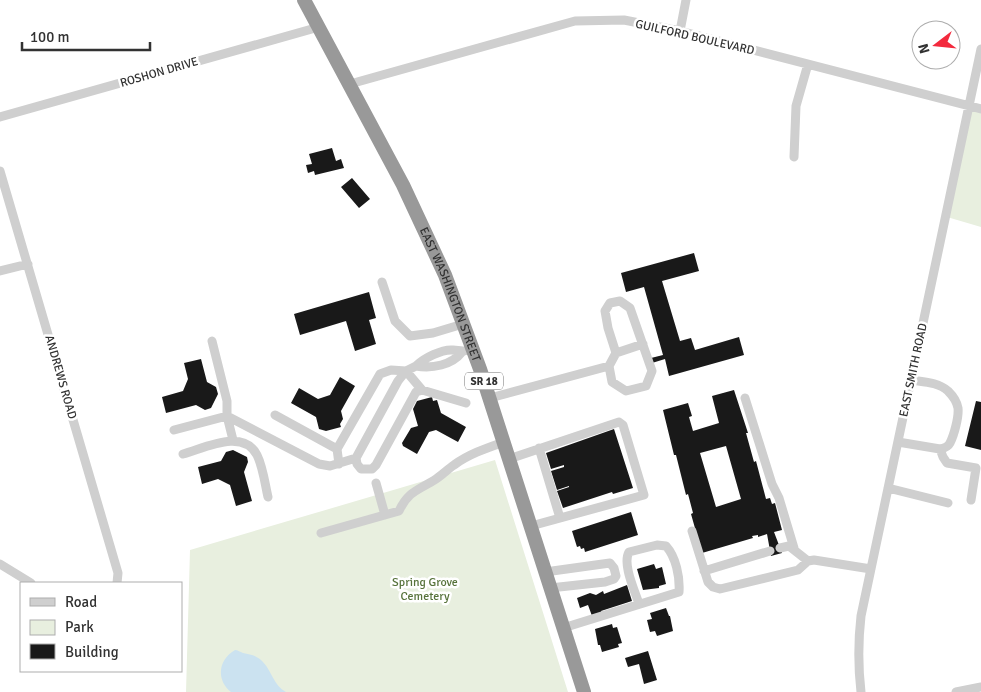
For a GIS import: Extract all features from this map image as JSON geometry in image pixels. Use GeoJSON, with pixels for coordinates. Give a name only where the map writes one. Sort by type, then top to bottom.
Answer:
{"type":"FeatureCollection","features":[{"type":"Feature","properties":{"kind":"highway","name":"EAST WASHINGTON STREET"},"geometry":{"type":"LineString","coordinates":[[304,0],[419,218],[445,276],[463,324],[467,350],[490,398],[584,692]]}},
{"type":"Feature","properties":{"kind":"street"},"geometry":{"type":"LineString","coordinates":[[680,32],[686,0]]}},
{"type":"Feature","properties":{"kind":"street","name":"GUILFORD BOULEVARD"},"geometry":{"type":"LineString","coordinates":[[350,84],[575,21],[624,20],[680,32],[981,109]]}},
{"type":"Feature","properties":{"kind":"street","name":"ROSHON DRIVE"},"geometry":{"type":"LineString","coordinates":[[0,118],[319,27]]}},
{"type":"Feature","properties":{"kind":"street","name":"EAST SMITH ROAD"},"geometry":{"type":"LineString","coordinates":[[861,692],[858,639],[870,569],[981,50]]}},
{"type":"Feature","properties":{"kind":"street"},"geometry":{"type":"LineString","coordinates":[[794,157],[796,106],[808,64]]}},
{"type":"Feature","properties":{"kind":"street","name":"ANDREWS ROAD"},"geometry":{"type":"LineString","coordinates":[[0,171],[118,573],[117,582]]}},
{"type":"Feature","properties":{"kind":"street"},"geometry":{"type":"LineString","coordinates":[[0,271],[28,264]]}},
{"type":"Feature","properties":{"kind":"street"},"geometry":{"type":"LineString","coordinates":[[382,282],[394,321],[410,336],[463,324]]}},
{"type":"Feature","properties":{"kind":"street"},"geometry":{"type":"LineString","coordinates":[[616,353],[605,311],[610,303],[620,301],[630,308],[643,344],[652,372],[646,386],[626,391],[612,382],[609,366],[616,353],[643,344]]}},
{"type":"Feature","properties":{"kind":"street"},"geometry":{"type":"LineString","coordinates":[[212,341],[228,401],[227,416],[233,440]]}},
{"type":"Feature","properties":{"kind":"street"},"geometry":{"type":"LineString","coordinates":[[422,390],[416,392],[376,465],[372,469],[362,469],[357,464],[356,458],[398,381],[406,371],[416,366],[424,358],[452,349],[467,350]]}},
{"type":"Feature","properties":{"kind":"street"},"geometry":{"type":"LineString","coordinates":[[490,398],[609,366]]}},
{"type":"Feature","properties":{"kind":"street"},"geometry":{"type":"LineString","coordinates":[[339,464],[337,449],[380,374],[391,370],[406,371],[422,390],[466,403]]}},
{"type":"Feature","properties":{"kind":"street"},"geometry":{"type":"LineString","coordinates":[[898,442],[940,449],[945,448],[950,444],[958,409],[956,401],[950,393],[937,384],[911,380]]}},
{"type":"Feature","properties":{"kind":"street"},"geometry":{"type":"LineString","coordinates":[[745,398],[794,548]]}},
{"type":"Feature","properties":{"kind":"street"},"geometry":{"type":"LineString","coordinates":[[275,415],[337,449]]}},
{"type":"Feature","properties":{"kind":"street"},"geometry":{"type":"LineString","coordinates":[[174,430],[227,416],[319,464],[330,466],[356,458]]}},
{"type":"Feature","properties":{"kind":"street"},"geometry":{"type":"LineString","coordinates":[[509,459],[618,422],[622,425],[644,495],[531,526]]}},
{"type":"Feature","properties":{"kind":"street"},"geometry":{"type":"LineString","coordinates":[[184,454],[233,440],[247,444],[258,456],[268,497]]}},
{"type":"Feature","properties":{"kind":"street"},"geometry":{"type":"LineString","coordinates":[[321,533],[399,512],[409,494],[435,480],[454,465],[472,455],[504,442]]}},
{"type":"Feature","properties":{"kind":"street"},"geometry":{"type":"LineString","coordinates":[[539,448],[560,518]]}},
{"type":"Feature","properties":{"kind":"street"},"geometry":{"type":"LineString","coordinates":[[940,449],[942,457],[947,463],[976,468],[971,500]]}},
{"type":"Feature","properties":{"kind":"street"},"geometry":{"type":"LineString","coordinates":[[376,483],[385,515]]}},
{"type":"Feature","properties":{"kind":"street"},"geometry":{"type":"LineString","coordinates":[[888,488],[948,503]]}},
{"type":"Feature","properties":{"kind":"street"},"geometry":{"type":"LineString","coordinates":[[692,531],[708,582],[713,587],[720,589],[798,570],[808,561],[821,561],[870,569]]}},
{"type":"Feature","properties":{"kind":"street"},"geometry":{"type":"LineString","coordinates":[[563,628],[679,592],[680,582],[672,553],[666,546],[657,545],[629,552],[626,557],[628,572],[639,604]]}},
{"type":"Feature","properties":{"kind":"street"},"geometry":{"type":"LineString","coordinates":[[780,548],[789,546],[794,548],[808,561]]}},
{"type":"Feature","properties":{"kind":"street"},"geometry":{"type":"LineString","coordinates":[[704,571],[770,551]]}},
{"type":"Feature","properties":{"kind":"street"},"geometry":{"type":"LineString","coordinates":[[0,564],[28,582]]}},
{"type":"Feature","properties":{"kind":"street"},"geometry":{"type":"LineString","coordinates":[[545,572],[610,564],[614,568],[616,576],[614,580],[605,582],[550,588]]}},
{"type":"Feature","properties":{"kind":"street"},"geometry":{"type":"LineString","coordinates":[[956,692],[981,687]]}},
{"type":"Feature","properties":{"kind":"green space"},"geometry":{"type":"Polygon","coordinates":[[[971,108],[981,112],[981,227],[947,217],[971,108]]]}},
{"type":"Feature","properties":{"kind":"green space","name":"Spring Grove Cemetery"},"geometry":{"type":"Polygon","coordinates":[[[495,460],[568,692],[186,692],[190,550],[495,460]]]}},
{"type":"Feature","properties":{"kind":"water"},"geometry":{"type":"Polygon","coordinates":[[[235,650],[261,660],[278,685],[286,692],[231,692],[223,682],[221,670],[225,659],[235,650]]]}},
{"type":"Feature","properties":{"kind":"building"},"geometry":{"type":"Polygon","coordinates":[[[332,148],[336,161],[341,159],[344,168],[315,175],[314,171],[308,173],[306,165],[312,164],[309,154],[332,148]]]}},
{"type":"Feature","properties":{"kind":"building"},"geometry":{"type":"Polygon","coordinates":[[[352,178],[370,199],[359,208],[341,187],[352,178]]]}},
{"type":"Feature","properties":{"kind":"building"},"geometry":{"type":"Polygon","coordinates":[[[694,253],[699,271],[662,281],[680,341],[691,338],[695,350],[739,337],[744,355],[669,376],[665,359],[652,363],[651,358],[663,355],[644,287],[626,292],[621,273],[694,253]]]}},
{"type":"Feature","properties":{"kind":"building"},"geometry":{"type":"Polygon","coordinates":[[[369,292],[376,318],[369,320],[376,344],[355,351],[346,321],[300,335],[294,314],[369,292]]]}},
{"type":"Feature","properties":{"kind":"building"},"geometry":{"type":"Polygon","coordinates":[[[201,359],[207,382],[216,387],[218,394],[211,408],[205,410],[196,405],[166,413],[162,397],[183,391],[188,379],[184,363],[201,359]]]}},
{"type":"Feature","properties":{"kind":"building"},"geometry":{"type":"Polygon","coordinates":[[[340,377],[355,386],[341,411],[343,419],[340,424],[341,427],[326,431],[319,429],[316,417],[291,403],[299,388],[318,399],[330,395],[340,377]]]}},
{"type":"Feature","properties":{"kind":"building"},"geometry":{"type":"Polygon","coordinates":[[[734,390],[766,499],[770,498],[772,504],[775,503],[782,530],[774,532],[782,553],[771,556],[767,534],[758,537],[758,535],[752,536],[753,538],[702,553],[691,514],[693,513],[688,494],[686,495],[676,455],[674,455],[663,410],[688,403],[692,416],[689,417],[693,431],[719,423],[712,396],[734,390]],[[726,446],[700,453],[716,507],[741,499],[726,446]]]}},
{"type":"Feature","properties":{"kind":"building"},"geometry":{"type":"Polygon","coordinates":[[[432,397],[433,401],[437,400],[441,413],[466,427],[458,442],[436,430],[429,432],[417,454],[403,446],[402,443],[411,428],[418,426],[413,409],[417,401],[432,397]]]}},
{"type":"Feature","properties":{"kind":"building"},"geometry":{"type":"Polygon","coordinates":[[[976,401],[981,402],[981,450],[965,446],[976,401]]]}},
{"type":"Feature","properties":{"kind":"building"},"geometry":{"type":"Polygon","coordinates":[[[614,429],[633,488],[613,494],[612,492],[563,508],[557,491],[569,486],[557,490],[551,471],[564,467],[564,465],[551,469],[546,453],[614,429]]]}},
{"type":"Feature","properties":{"kind":"building"},"geometry":{"type":"Polygon","coordinates":[[[233,450],[247,457],[248,462],[244,472],[252,501],[236,506],[230,485],[218,479],[202,484],[198,467],[221,461],[226,452],[233,450]]]}},
{"type":"Feature","properties":{"kind":"building"},"geometry":{"type":"Polygon","coordinates":[[[631,512],[638,535],[585,552],[584,548],[577,547],[572,531],[631,512]]]}},
{"type":"Feature","properties":{"kind":"building"},"geometry":{"type":"Polygon","coordinates":[[[654,564],[656,569],[662,567],[666,584],[659,586],[659,588],[643,590],[637,569],[654,564]]]}},
{"type":"Feature","properties":{"kind":"building"},"geometry":{"type":"Polygon","coordinates":[[[627,585],[632,601],[601,611],[602,613],[592,616],[588,605],[580,608],[577,598],[590,593],[596,595],[603,591],[604,594],[627,585]]]}},
{"type":"Feature","properties":{"kind":"building"},"geometry":{"type":"Polygon","coordinates":[[[666,608],[673,631],[657,636],[655,631],[650,632],[647,620],[652,619],[650,613],[666,608]]]}},
{"type":"Feature","properties":{"kind":"building"},"geometry":{"type":"Polygon","coordinates":[[[612,624],[613,628],[617,627],[622,643],[618,644],[619,647],[602,652],[600,645],[598,645],[595,629],[612,624]]]}},
{"type":"Feature","properties":{"kind":"building"},"geometry":{"type":"Polygon","coordinates":[[[648,651],[657,680],[644,684],[639,664],[628,667],[625,658],[648,651]]]}}]}
